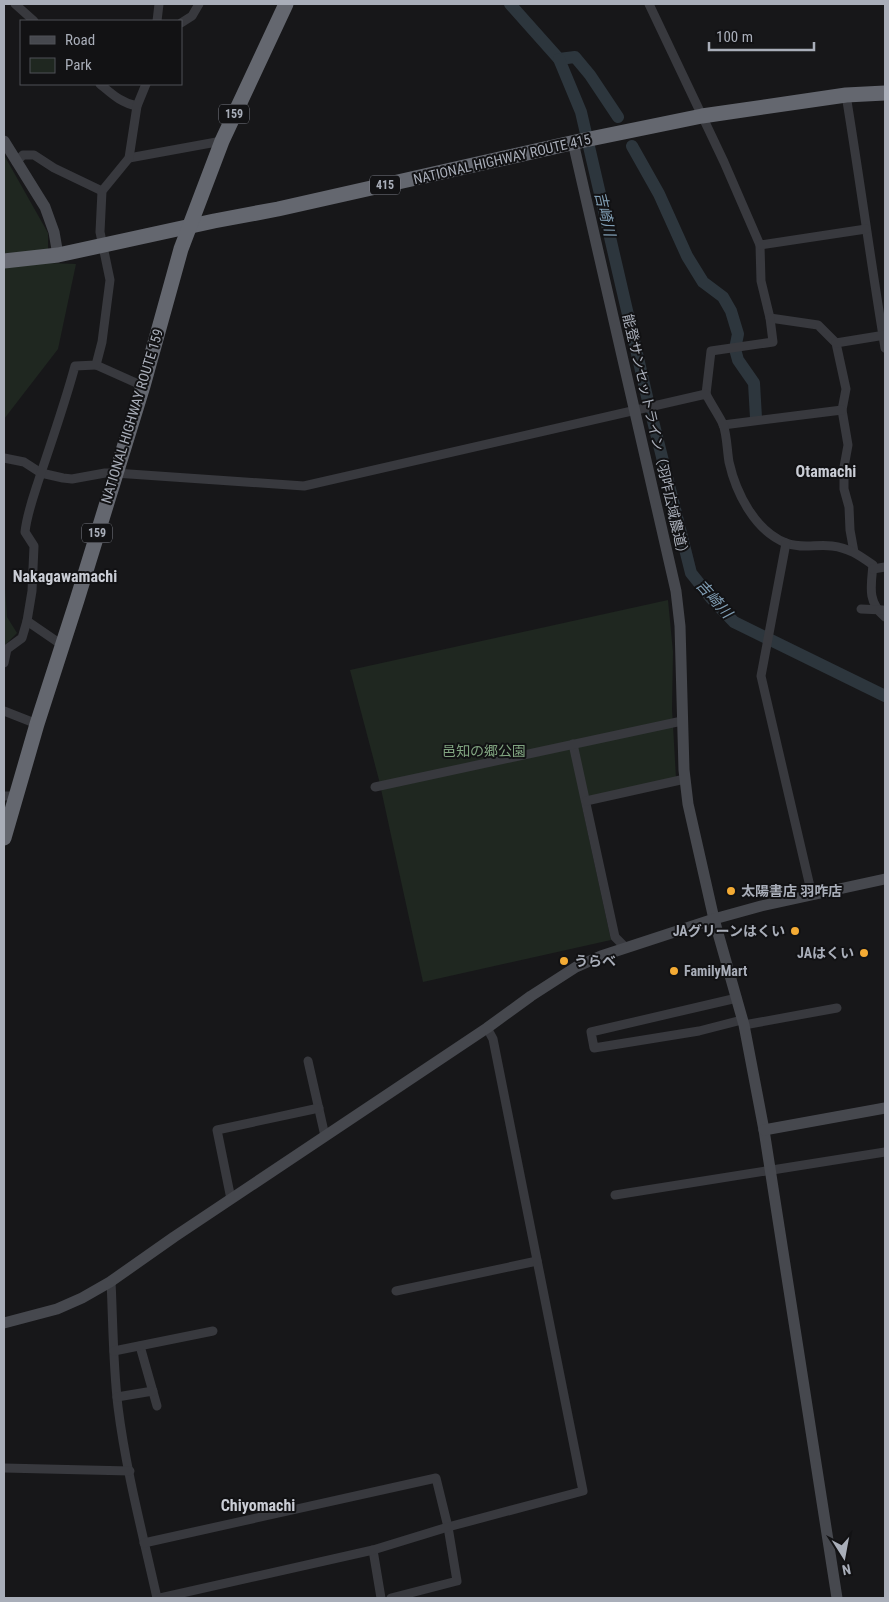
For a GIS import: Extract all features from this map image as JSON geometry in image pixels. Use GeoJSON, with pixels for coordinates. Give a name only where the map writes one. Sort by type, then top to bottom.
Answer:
{"type":"FeatureCollection","features":[{"type":"Feature","properties":{"kind":"highway","name":"NATIONAL HIGHWAY ROUTE 159"},"geometry":{"type":"LineString","coordinates":[[4,838],[10,796],[37,724],[116,473],[143,386],[181,249],[222,141],[286,4]]}},
{"type":"Feature","properties":{"kind":"highway","name":"NATIONAL HIGHWAY ROUTE 415"},"geometry":{"type":"LineString","coordinates":[[4,261],[58,255],[278,210],[599,137],[702,116],[846,95],[885,93]]}},
{"type":"Feature","properties":{"kind":"street"},"geometry":{"type":"LineString","coordinates":[[15,4],[33,20]]}},
{"type":"Feature","properties":{"kind":"street"},"geometry":{"type":"LineString","coordinates":[[156,20],[160,4]]}},
{"type":"Feature","properties":{"kind":"street"},"geometry":{"type":"LineString","coordinates":[[182,22],[192,16],[199,4]]}},
{"type":"Feature","properties":{"kind":"street"},"geometry":{"type":"LineString","coordinates":[[649,4],[760,245],[761,281],[770,318],[773,342],[711,351],[706,394],[723,425],[730,464],[740,491],[753,518],[761,528],[786,543],[797,546],[832,546],[854,552],[873,565],[872,599],[883,612]]}},
{"type":"Feature","properties":{"kind":"street"},"geometry":{"type":"LineString","coordinates":[[101,85],[115,98],[137,106]]}},
{"type":"Feature","properties":{"kind":"street"},"geometry":{"type":"LineString","coordinates":[[96,365],[102,342],[110,280],[100,232],[102,191],[129,158],[137,106],[146,85]]}},
{"type":"Feature","properties":{"kind":"street"},"geometry":{"type":"LineString","coordinates":[[846,95],[885,348]]}},
{"type":"Feature","properties":{"kind":"street"},"geometry":{"type":"LineString","coordinates":[[129,158],[222,141]]}},
{"type":"Feature","properties":{"kind":"street"},"geometry":{"type":"LineString","coordinates":[[4,142],[45,207],[54,232],[58,255]]}},
{"type":"Feature","properties":{"kind":"street","name":"能登サンセットライン（羽咋広域農道）"},"geometry":{"type":"LineString","coordinates":[[577,142],[634,410],[676,591],[680,626],[682,721],[688,804],[714,919],[743,1022],[764,1130],[837,1598]]}},
{"type":"Feature","properties":{"kind":"street"},"geometry":{"type":"LineString","coordinates":[[16,162],[23,155],[34,155],[54,168],[102,191]]}},
{"type":"Feature","properties":{"kind":"street"},"geometry":{"type":"LineString","coordinates":[[760,245],[866,229]]}},
{"type":"Feature","properties":{"kind":"street"},"geometry":{"type":"LineString","coordinates":[[770,318],[818,325],[836,343],[846,389],[842,410],[848,445],[844,467],[844,489],[849,507],[850,530],[854,552]]}},
{"type":"Feature","properties":{"kind":"street"},"geometry":{"type":"LineString","coordinates":[[836,343],[884,335]]}},
{"type":"Feature","properties":{"kind":"street"},"geometry":{"type":"LineString","coordinates":[[4,663],[8,649],[22,638],[27,621],[33,581],[34,546],[25,532],[26,520],[75,366],[96,365],[143,386]]}},
{"type":"Feature","properties":{"kind":"street"},"geometry":{"type":"LineString","coordinates":[[4,458],[24,462],[41,473],[72,479],[116,473],[304,486],[706,394]]}},
{"type":"Feature","properties":{"kind":"street"},"geometry":{"type":"LineString","coordinates":[[723,425],[842,410]]}},
{"type":"Feature","properties":{"kind":"street"},"geometry":{"type":"LineString","coordinates":[[786,543],[761,676],[812,894]]}},
{"type":"Feature","properties":{"kind":"street"},"geometry":{"type":"LineString","coordinates":[[873,569],[885,567]]}},
{"type":"Feature","properties":{"kind":"street"},"geometry":{"type":"LineString","coordinates":[[862,609],[883,612]]}},
{"type":"Feature","properties":{"kind":"street"},"geometry":{"type":"LineString","coordinates":[[27,621],[62,644]]}},
{"type":"Feature","properties":{"kind":"street"},"geometry":{"type":"LineString","coordinates":[[4,711],[37,724]]}},
{"type":"Feature","properties":{"kind":"street"},"geometry":{"type":"LineString","coordinates":[[375,787],[682,721]]}},
{"type":"Feature","properties":{"kind":"street"},"geometry":{"type":"LineString","coordinates":[[574,744],[615,937],[625,948]]}},
{"type":"Feature","properties":{"kind":"street"},"geometry":{"type":"LineString","coordinates":[[586,801],[685,779]]}},
{"type":"Feature","properties":{"kind":"street"},"geometry":{"type":"LineString","coordinates":[[4,1323],[57,1309],[82,1298],[111,1281],[576,967],[625,948],[714,919],[812,894],[885,879]]}},
{"type":"Feature","properties":{"kind":"street"},"geometry":{"type":"LineString","coordinates":[[737,998],[591,1032],[594,1048],[837,1008]]}},
{"type":"Feature","properties":{"kind":"street"},"geometry":{"type":"LineString","coordinates":[[111,1281],[118,1398],[144,1543],[158,1598],[373,1550],[448,1527],[583,1491],[493,1039],[487,1028]]}},
{"type":"Feature","properties":{"kind":"street"},"geometry":{"type":"LineString","coordinates":[[308,1061],[325,1136]]}},
{"type":"Feature","properties":{"kind":"street"},"geometry":{"type":"LineString","coordinates":[[231,1199],[217,1130],[319,1108]]}},
{"type":"Feature","properties":{"kind":"street"},"geometry":{"type":"LineString","coordinates":[[764,1130],[885,1108]]}},
{"type":"Feature","properties":{"kind":"street"},"geometry":{"type":"LineString","coordinates":[[614,1195],[885,1152]]}},
{"type":"Feature","properties":{"kind":"street"},"geometry":{"type":"LineString","coordinates":[[396,1291],[537,1261]]}},
{"type":"Feature","properties":{"kind":"street"},"geometry":{"type":"LineString","coordinates":[[114,1352],[213,1331]]}},
{"type":"Feature","properties":{"kind":"street"},"geometry":{"type":"LineString","coordinates":[[140,1346],[156,1406]]}},
{"type":"Feature","properties":{"kind":"street"},"geometry":{"type":"LineString","coordinates":[[118,1398],[152,1391]]}},
{"type":"Feature","properties":{"kind":"street"},"geometry":{"type":"LineString","coordinates":[[4,1468],[130,1471]]}},
{"type":"Feature","properties":{"kind":"street"},"geometry":{"type":"LineString","coordinates":[[144,1543],[436,1478],[448,1527],[457,1581],[392,1598]]}},
{"type":"Feature","properties":{"kind":"street"},"geometry":{"type":"LineString","coordinates":[[373,1550],[381,1598]]}},
{"type":"Feature","properties":{"kind":"green space"},"geometry":{"type":"Polygon","coordinates":[[[4,155],[48,233],[48,263],[76,264],[58,349],[4,419],[4,155]]]}},
{"type":"Feature","properties":{"kind":"green space"},"geometry":{"type":"Polygon","coordinates":[[[4,573],[7,617],[17,633],[4,646],[4,573]]]}},
{"type":"Feature","properties":{"kind":"green space","name":"邑知の郷公園"},"geometry":{"type":"Polygon","coordinates":[[[668,600],[673,652],[672,709],[676,778],[581,801],[611,940],[423,982],[379,780],[350,670],[668,600]]]}},
{"type":"Feature","properties":{"kind":"waterway","name":"吉崎川"},"geometry":{"type":"LineString","coordinates":[[510,4],[559,59],[575,57],[590,75],[618,117]]}},
{"type":"Feature","properties":{"kind":"waterway","name":"吉崎川"},"geometry":{"type":"LineString","coordinates":[[559,59],[581,112],[648,401]]}},
{"type":"Feature","properties":{"kind":"waterway","name":"吉崎川"},"geometry":{"type":"LineString","coordinates":[[632,146],[659,194],[687,256],[703,282],[723,297],[731,311],[738,334],[735,349],[738,360],[754,383],[756,418]]}},
{"type":"Feature","properties":{"kind":"waterway","name":"吉崎川"},"geometry":{"type":"LineString","coordinates":[[651,413],[691,573],[711,598],[734,622],[885,696]]}},
{"type":"Feature","properties":{"kind":"place","name":"太陽書店 羽咋店"},"geometry":{"type":"Point","coordinates":[731,891]}},
{"type":"Feature","properties":{"kind":"place","name":"JAグリーンはくい"},"geometry":{"type":"Point","coordinates":[795,931]}},
{"type":"Feature","properties":{"kind":"place","name":"JAはくい"},"geometry":{"type":"Point","coordinates":[864,953]}},
{"type":"Feature","properties":{"kind":"place","name":"うらべ"},"geometry":{"type":"Point","coordinates":[564,961]}},
{"type":"Feature","properties":{"kind":"place","name":"FamilyMart"},"geometry":{"type":"Point","coordinates":[674,971]}},
{"type":"Feature","properties":{"kind":"district","name":"Otamachi"},"geometry":{"type":"Point","coordinates":[826,471]}},
{"type":"Feature","properties":{"kind":"district","name":"Nakagawamachi"},"geometry":{"type":"Point","coordinates":[65,576]}},
{"type":"Feature","properties":{"kind":"district","name":"Chiyomachi"},"geometry":{"type":"Point","coordinates":[258,1505]}}]}
